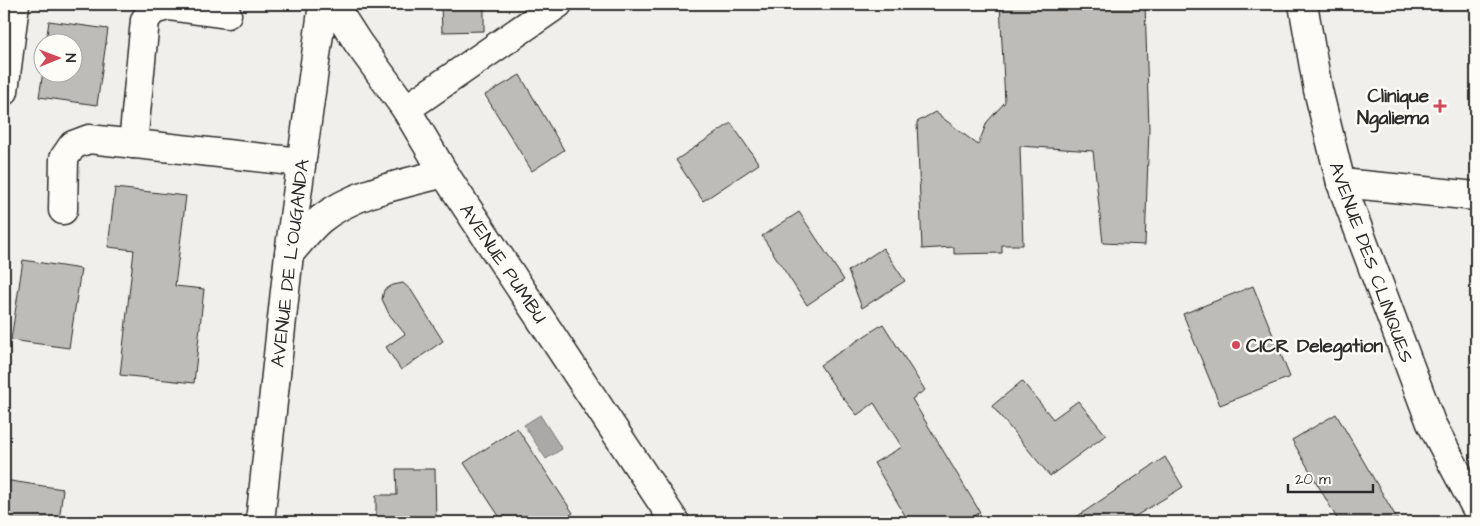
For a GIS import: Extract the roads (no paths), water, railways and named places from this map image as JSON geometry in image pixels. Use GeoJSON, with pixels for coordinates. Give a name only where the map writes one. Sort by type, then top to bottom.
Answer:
{"type":"FeatureCollection","features":[{"type":"Feature","properties":{"kind":"street"},"geometry":{"type":"LineString","coordinates":[[4,92],[15,4]]}},
{"type":"Feature","properties":{"kind":"street","name":"AVENUE DE L’OUGANDA"},"geometry":{"type":"LineString","coordinates":[[260,522],[289,254],[322,4]]}},
{"type":"Feature","properties":{"kind":"street","name":"AVENUE PUMBU"},"geometry":{"type":"LineString","coordinates":[[333,4],[358,43],[406,109],[444,173],[675,522]]}},
{"type":"Feature","properties":{"kind":"street"},"geometry":{"type":"LineString","coordinates":[[406,109],[558,4]]}},
{"type":"Feature","properties":{"kind":"street","name":"AVENUE DES CLINIQUES"},"geometry":{"type":"LineString","coordinates":[[1303,4],[1318,90],[1341,183],[1431,423],[1476,508]]}},
{"type":"Feature","properties":{"kind":"street"},"geometry":{"type":"LineString","coordinates":[[133,144],[144,20],[153,10],[168,6],[227,14]]}},
{"type":"Feature","properties":{"kind":"street"},"geometry":{"type":"LineString","coordinates":[[63,210],[64,158],[73,145],[89,139],[301,162]]}},
{"type":"Feature","properties":{"kind":"street"},"geometry":{"type":"LineString","coordinates":[[289,254],[321,219],[353,200],[381,189],[444,173]]}},
{"type":"Feature","properties":{"kind":"street"},"geometry":{"type":"LineString","coordinates":[[1341,183],[1476,196]]}},
{"type":"Feature","properties":{"kind":"place","name":"Clinique Ngaliema"},"geometry":{"type":"Point","coordinates":[1440,106]}},
{"type":"Feature","properties":{"kind":"place","name":"CICR Delegation"},"geometry":{"type":"Point","coordinates":[1236,345]}}]}
